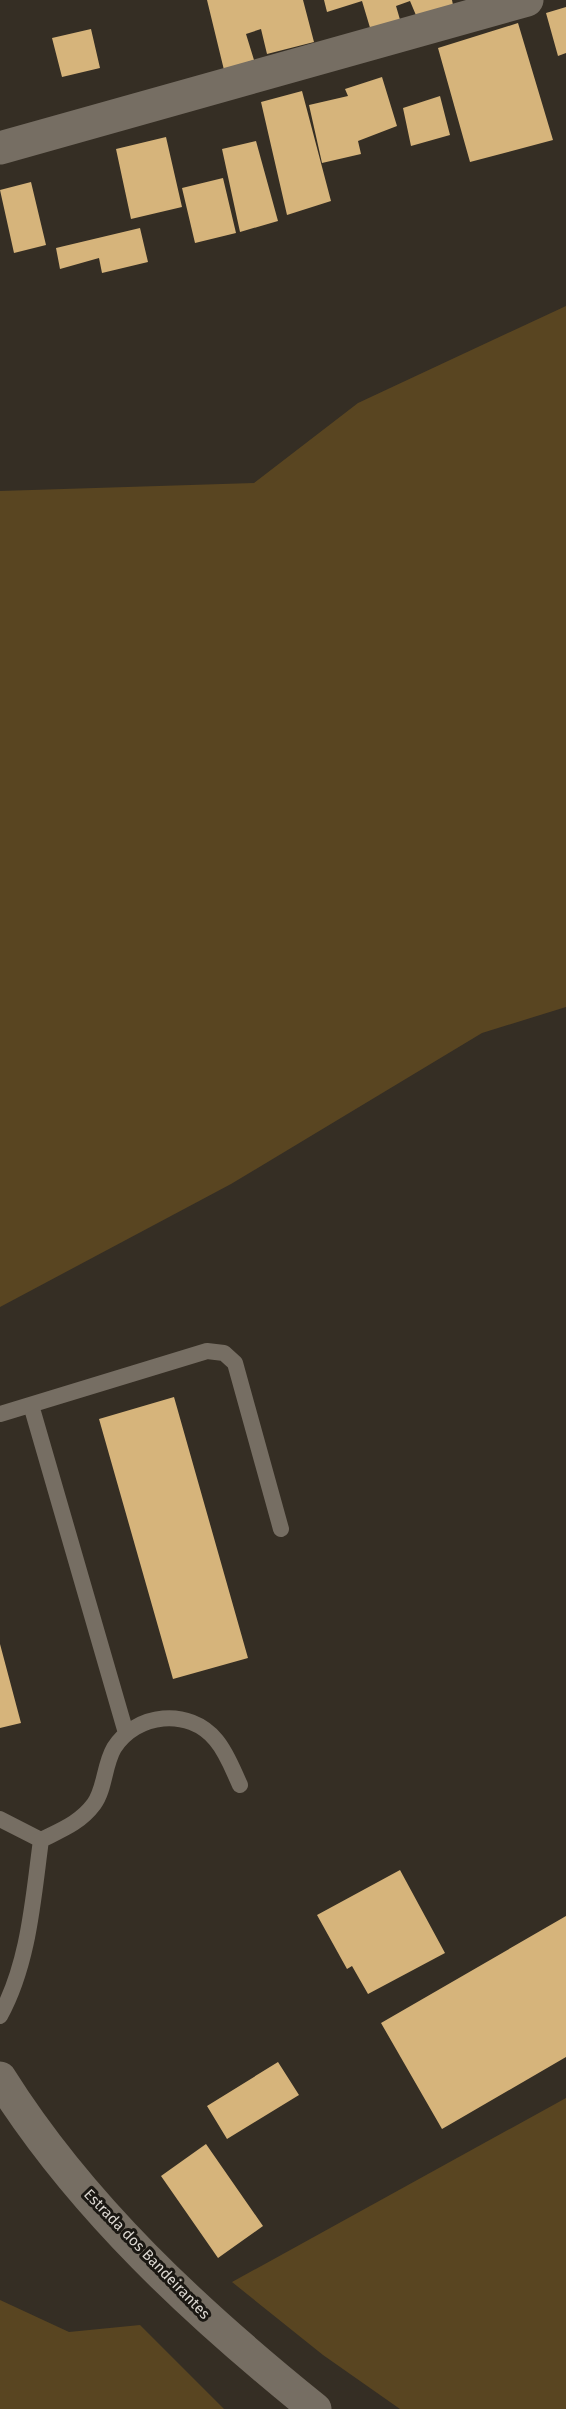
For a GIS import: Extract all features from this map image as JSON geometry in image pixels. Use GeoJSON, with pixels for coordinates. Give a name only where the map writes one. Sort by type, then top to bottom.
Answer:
{"type":"FeatureCollection","features":[{"type":"Feature","properties":{"kind":"street"},"geometry":{"type":"LineString","coordinates":[[0,148],[527,0]]}},
{"type":"Feature","properties":{"kind":"street","name":"Estrada dos Bandeirantes"},"geometry":{"type":"LineString","coordinates":[[0,2078],[12,2097],[100,2209],[190,2301],[255,2361],[315,2409]]}},
{"type":"Feature","properties":{"kind":"lane"},"geometry":{"type":"LineString","coordinates":[[0,1414],[207,1351],[224,1353],[235,1363],[281,1529]]}},
{"type":"Feature","properties":{"kind":"lane"},"geometry":{"type":"LineString","coordinates":[[31,1405],[126,1733]]}},
{"type":"Feature","properties":{"kind":"lane"},"geometry":{"type":"LineString","coordinates":[[41,1840],[75,1824],[96,1803],[114,1749],[126,1733],[142,1722],[162,1717],[182,1719],[200,1726],[216,1740],[240,1785]]}},
{"type":"Feature","properties":{"kind":"lane"},"geometry":{"type":"LineString","coordinates":[[0,1819],[41,1840]]}},
{"type":"Feature","properties":{"kind":"lane"},"geometry":{"type":"LineString","coordinates":[[0,2016],[9,2001],[21,1962],[41,1840]]}},
{"type":"Feature","properties":{"kind":"shaded area"},"geometry":{"type":"Polygon","coordinates":[[[566,306],[566,1007],[482,1033],[231,1184],[0,1307],[0,491],[254,483],[358,403],[566,306]]]}},
{"type":"Feature","properties":{"kind":"shaded area"},"geometry":{"type":"Polygon","coordinates":[[[566,2098],[566,2409],[400,2409],[323,2355],[232,2282],[566,2098]]]}},
{"type":"Feature","properties":{"kind":"shaded area"},"geometry":{"type":"Polygon","coordinates":[[[0,2300],[69,2332],[140,2325],[224,2409],[0,2409],[0,2300]]]}},
{"type":"Feature","properties":{"kind":"building"},"geometry":{"type":"Polygon","coordinates":[[[207,0],[303,0],[314,42],[267,54],[261,29],[246,34],[254,60],[224,70],[207,0]]]}},
{"type":"Feature","properties":{"kind":"building"},"geometry":{"type":"Polygon","coordinates":[[[324,0],[452,0],[454,10],[418,20],[410,1],[396,6],[401,23],[371,31],[362,1],[327,12],[324,0]]]}},
{"type":"Feature","properties":{"kind":"building"},"geometry":{"type":"Polygon","coordinates":[[[566,7],[566,53],[558,56],[546,13],[566,7]]]}},
{"type":"Feature","properties":{"kind":"building"},"geometry":{"type":"Polygon","coordinates":[[[518,23],[553,140],[470,162],[438,48],[518,23]]]}},
{"type":"Feature","properties":{"kind":"building"},"geometry":{"type":"Polygon","coordinates":[[[91,29],[100,68],[62,77],[52,38],[91,29]]]}},
{"type":"Feature","properties":{"kind":"building"},"geometry":{"type":"Polygon","coordinates":[[[382,77],[397,126],[358,141],[361,154],[322,163],[309,105],[348,96],[345,89],[382,77]]]}},
{"type":"Feature","properties":{"kind":"building"},"geometry":{"type":"Polygon","coordinates":[[[302,91],[331,201],[287,215],[261,102],[302,91]]]}},
{"type":"Feature","properties":{"kind":"building"},"geometry":{"type":"Polygon","coordinates":[[[440,96],[450,135],[411,146],[403,108],[440,96]]]}},
{"type":"Feature","properties":{"kind":"building"},"geometry":{"type":"Polygon","coordinates":[[[166,137],[182,207],[131,219],[116,149],[166,137]]]}},
{"type":"Feature","properties":{"kind":"building"},"geometry":{"type":"Polygon","coordinates":[[[256,141],[278,221],[240,232],[222,149],[256,141]]]}},
{"type":"Feature","properties":{"kind":"building"},"geometry":{"type":"Polygon","coordinates":[[[223,178],[236,233],[195,243],[182,188],[223,178]]]}},
{"type":"Feature","properties":{"kind":"building"},"geometry":{"type":"Polygon","coordinates":[[[31,182],[46,245],[14,253],[0,190],[31,182]]]}},
{"type":"Feature","properties":{"kind":"building"},"geometry":{"type":"Polygon","coordinates":[[[140,228],[148,262],[102,273],[99,258],[60,269],[56,248],[140,228]]]}},
{"type":"Feature","properties":{"kind":"building"},"geometry":{"type":"Polygon","coordinates":[[[174,1397],[248,1658],[173,1679],[99,1419],[174,1397]]]}},
{"type":"Feature","properties":{"kind":"building"},"geometry":{"type":"Polygon","coordinates":[[[0,1644],[21,1723],[0,1728],[0,1644]]]}},
{"type":"Feature","properties":{"kind":"building"},"geometry":{"type":"Polygon","coordinates":[[[400,1870],[445,1953],[368,1994],[352,1966],[347,1969],[317,1915],[400,1870]]]}},
{"type":"Feature","properties":{"kind":"building"},"geometry":{"type":"Polygon","coordinates":[[[566,1916],[566,2057],[442,2129],[381,2023],[566,1916]]]}},
{"type":"Feature","properties":{"kind":"building"},"geometry":{"type":"Polygon","coordinates":[[[278,2062],[299,2095],[227,2139],[207,2106],[278,2062]]]}},
{"type":"Feature","properties":{"kind":"building"},"geometry":{"type":"Polygon","coordinates":[[[206,2144],[263,2226],[218,2258],[161,2176],[206,2144]]]}}]}
